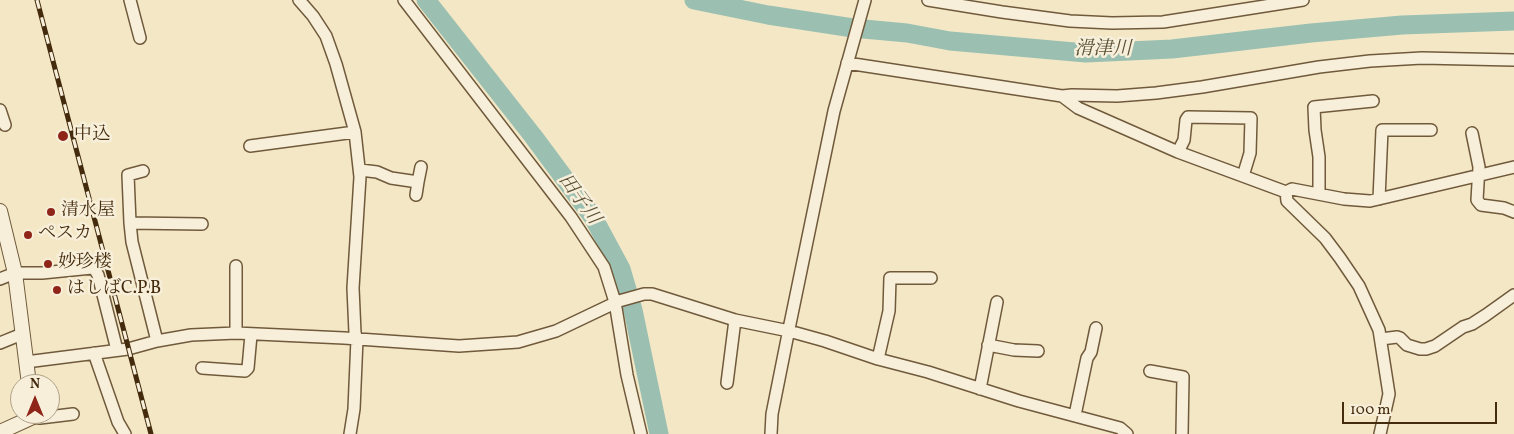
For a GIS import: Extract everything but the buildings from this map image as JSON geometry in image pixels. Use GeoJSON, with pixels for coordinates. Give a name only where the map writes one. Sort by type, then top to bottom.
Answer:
{"type":"FeatureCollection","features":[{"type":"Feature","properties":{"kind":"street"},"geometry":{"type":"LineString","coordinates":[[130,0],[140,38]]}},
{"type":"Feature","properties":{"kind":"street"},"geometry":{"type":"LineString","coordinates":[[299,0],[313,16],[326,36],[355,132],[360,170],[360,196],[353,288],[355,333],[357,339],[354,409],[350,434]]}},
{"type":"Feature","properties":{"kind":"street"},"geometry":{"type":"LineString","coordinates":[[404,0],[584,235],[604,267],[617,302],[628,375],[641,434]]}},
{"type":"Feature","properties":{"kind":"street"},"geometry":{"type":"LineString","coordinates":[[771,434],[772,414],[834,111],[864,0]]}},
{"type":"Feature","properties":{"kind":"street"},"geometry":{"type":"LineString","coordinates":[[928,0],[1070,21],[1112,23],[1163,22],[1303,0]]}},
{"type":"Feature","properties":{"kind":"street"},"geometry":{"type":"LineString","coordinates":[[847,62],[1062,96],[1117,96],[1202,87],[1319,67],[1370,61],[1422,58],[1514,60]]}},
{"type":"Feature","properties":{"kind":"street"},"geometry":{"type":"LineString","coordinates":[[1062,96],[1078,108],[1178,152],[1286,192],[1292,189],[1362,201],[1379,199],[1514,166]]}},
{"type":"Feature","properties":{"kind":"street"},"geometry":{"type":"LineString","coordinates":[[1319,194],[1319,158],[1314,107],[1373,101]]}},
{"type":"Feature","properties":{"kind":"street"},"geometry":{"type":"LineString","coordinates":[[0,110],[4,125]]}},
{"type":"Feature","properties":{"kind":"street"},"geometry":{"type":"LineString","coordinates":[[1178,152],[1184,140],[1188,117],[1251,118],[1250,154],[1243,176]]}},
{"type":"Feature","properties":{"kind":"street"},"geometry":{"type":"LineString","coordinates":[[1379,199],[1382,130],[1431,130]]}},
{"type":"Feature","properties":{"kind":"street"},"geometry":{"type":"LineString","coordinates":[[250,146],[355,132]]}},
{"type":"Feature","properties":{"kind":"street"},"geometry":{"type":"LineString","coordinates":[[1472,132],[1479,167],[1477,200],[1481,205],[1504,208],[1514,212]]}},
{"type":"Feature","properties":{"kind":"street"},"geometry":{"type":"LineString","coordinates":[[416,195],[421,166]]}},
{"type":"Feature","properties":{"kind":"street"},"geometry":{"type":"LineString","coordinates":[[360,170],[377,172],[391,178],[418,182]]}},
{"type":"Feature","properties":{"kind":"street"},"geometry":{"type":"LineString","coordinates":[[143,171],[128,175],[130,222],[132,242],[157,341]]}},
{"type":"Feature","properties":{"kind":"street"},"geometry":{"type":"LineString","coordinates":[[1286,192],[1287,201],[1325,238],[1359,286],[1379,330],[1389,394],[1380,434]]}},
{"type":"Feature","properties":{"kind":"street"},"geometry":{"type":"LineString","coordinates":[[0,211],[15,273],[28,374]]}},
{"type":"Feature","properties":{"kind":"street"},"geometry":{"type":"LineString","coordinates":[[130,222],[202,224]]}},
{"type":"Feature","properties":{"kind":"street"},"geometry":{"type":"LineString","coordinates":[[236,266],[236,333]]}},
{"type":"Feature","properties":{"kind":"street"},"geometry":{"type":"LineString","coordinates":[[0,279],[15,273],[42,273],[92,268],[98,275],[117,350]]}},
{"type":"Feature","properties":{"kind":"street"},"geometry":{"type":"LineString","coordinates":[[878,359],[889,311],[890,278],[932,278]]}},
{"type":"Feature","properties":{"kind":"street"},"geometry":{"type":"LineString","coordinates":[[26,362],[117,350],[191,335],[236,333],[459,346],[518,342],[556,331],[617,302],[644,294],[652,294],[735,320],[789,331],[825,341],[878,359],[928,372],[1019,401],[1120,428],[1127,432],[1127,434]]}},
{"type":"Feature","properties":{"kind":"street"},"geometry":{"type":"LineString","coordinates":[[1381,339],[1397,337],[1413,348],[1426,349],[1435,346],[1463,327],[1472,324],[1514,295]]}},
{"type":"Feature","properties":{"kind":"street"},"geometry":{"type":"LineString","coordinates":[[980,389],[996,302]]}},
{"type":"Feature","properties":{"kind":"street"},"geometry":{"type":"LineString","coordinates":[[727,383],[735,320]]}},
{"type":"Feature","properties":{"kind":"street"},"geometry":{"type":"LineString","coordinates":[[1075,415],[1087,358],[1091,352],[1096,328]]}},
{"type":"Feature","properties":{"kind":"street"},"geometry":{"type":"LineString","coordinates":[[0,343],[22,334]]}},
{"type":"Feature","properties":{"kind":"street"},"geometry":{"type":"LineString","coordinates":[[202,368],[245,371],[248,368],[251,335]]}},
{"type":"Feature","properties":{"kind":"street"},"geometry":{"type":"LineString","coordinates":[[988,345],[1014,350],[1038,351]]}},
{"type":"Feature","properties":{"kind":"street"},"geometry":{"type":"LineString","coordinates":[[94,353],[118,422],[125,434]]}},
{"type":"Feature","properties":{"kind":"street"},"geometry":{"type":"LineString","coordinates":[[1150,371],[1183,377],[1182,434]]}},
{"type":"Feature","properties":{"kind":"street"},"geometry":{"type":"LineString","coordinates":[[60,416],[73,414]]}},
{"type":"Feature","properties":{"kind":"street"},"geometry":{"type":"LineString","coordinates":[[0,432],[16,424]]}},
{"type":"Feature","properties":{"kind":"waterway","name":"田子川"},"geometry":{"type":"LineString","coordinates":[[426,0],[533,136],[593,217],[621,269],[633,310],[659,434]]}},
{"type":"Feature","properties":{"kind":"waterway","name":"滑津川"},"geometry":{"type":"LineString","coordinates":[[694,0],[768,15],[853,28],[907,33],[950,41],[1086,53],[1172,49],[1402,25],[1514,21]]}},
{"type":"Feature","properties":{"kind":"railway"},"geometry":{"type":"LineString","coordinates":[[37,0],[151,434]]}},
{"type":"Feature","properties":{"kind":"place","name":"中込"},"geometry":{"type":"Point","coordinates":[63,136]}},
{"type":"Feature","properties":{"kind":"place","name":"清水屋"},"geometry":{"type":"Point","coordinates":[51,212]}},
{"type":"Feature","properties":{"kind":"place","name":"ペスカ"},"geometry":{"type":"Point","coordinates":[28,235]}},
{"type":"Feature","properties":{"kind":"place","name":"妙珍楼"},"geometry":{"type":"Point","coordinates":[48,264]}},
{"type":"Feature","properties":{"kind":"place","name":"はしばC.P.B"},"geometry":{"type":"Point","coordinates":[57,290]}}]}
